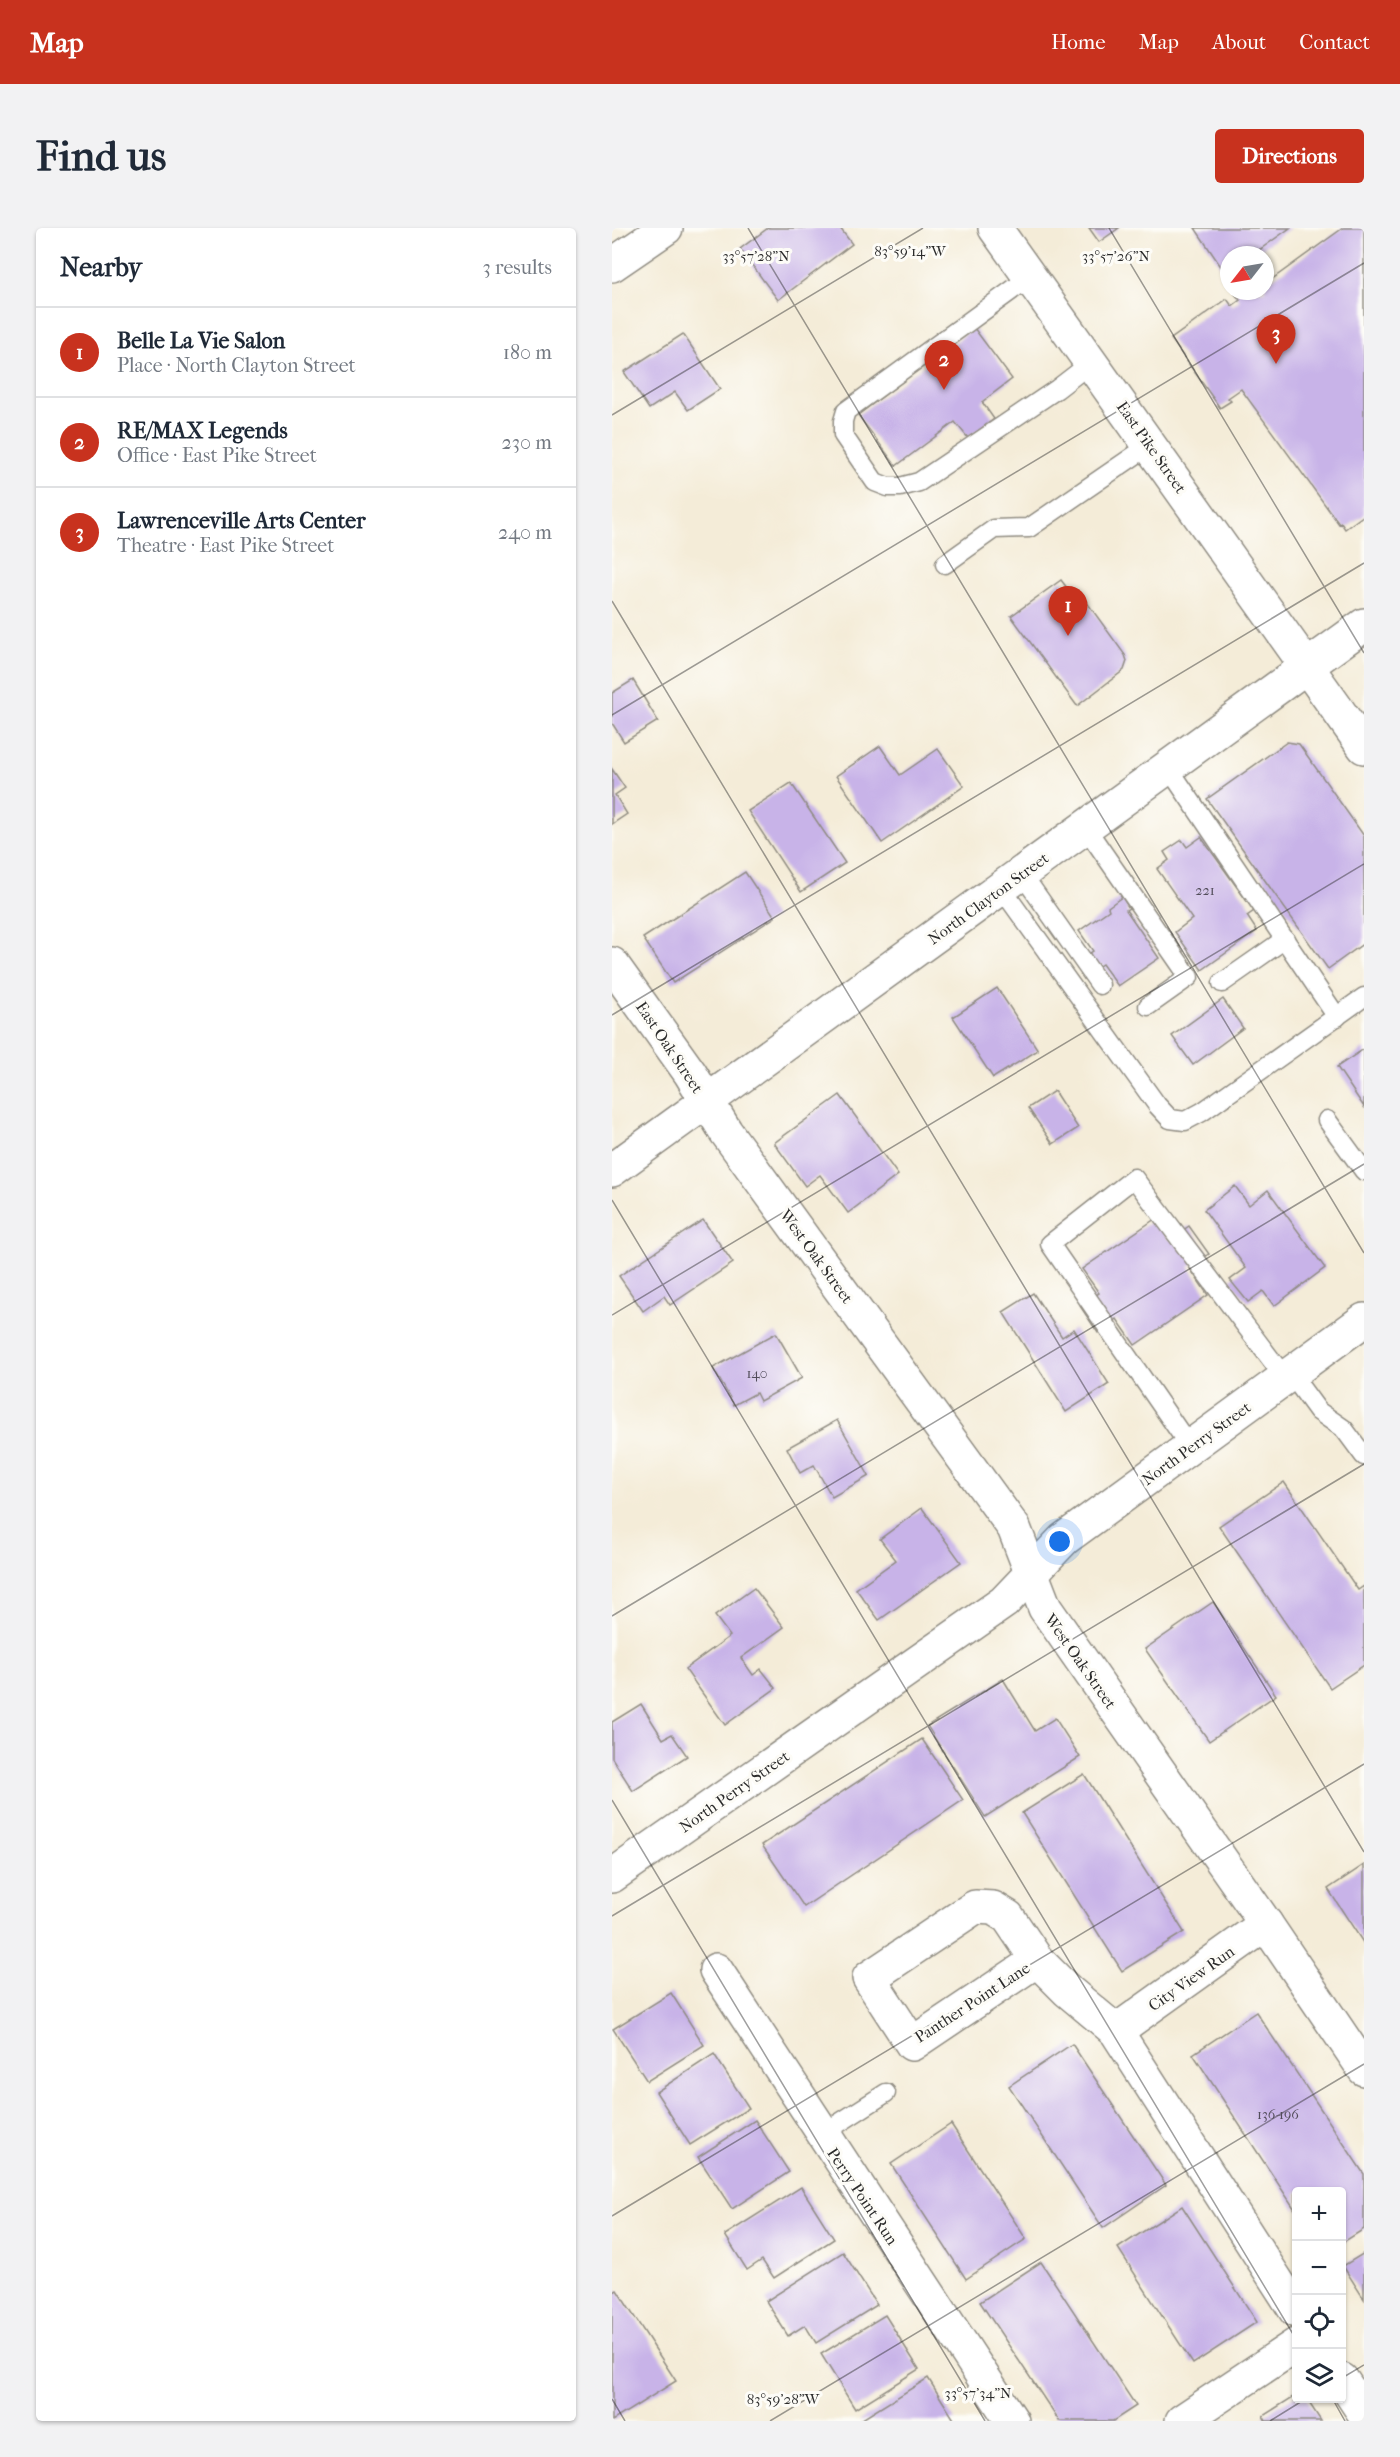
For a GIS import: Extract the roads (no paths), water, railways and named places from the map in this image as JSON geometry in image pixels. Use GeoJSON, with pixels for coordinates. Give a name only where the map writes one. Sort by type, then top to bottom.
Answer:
{"type":"FeatureCollection","features":[{"type":"Feature","properties":{"kind":"street"},"geometry":{"type":"LineString","coordinates":[[612,266],[666,228]]}},
{"type":"Feature","properties":{"kind":"street","name":"East Pike Street"},"geometry":{"type":"LineString","coordinates":[[995,228],[1364,747]]}},
{"type":"Feature","properties":{"kind":"street","name":"North Clayton Street"},"geometry":{"type":"LineString","coordinates":[[612,1170],[1364,625]]}},
{"type":"Feature","properties":{"kind":"street","name":"East Oak Street"},"geometry":{"type":"LineString","coordinates":[[612,964],[690,1073],[707,1101]]}},
{"type":"Feature","properties":{"kind":"street","name":"West Oak Street"},"geometry":{"type":"LineString","coordinates":[[707,1101],[726,1132],[1014,1528],[1044,1608],[1266,1924],[1364,2069]]}},
{"type":"Feature","properties":{"kind":"street","name":"North Perry Street"},"geometry":{"type":"LineString","coordinates":[[612,1876],[1005,1602],[1065,1539],[1364,1320]]}},
{"type":"Feature","properties":{"kind":"street","name":"Panther Point Lane"},"geometry":{"type":"LineString","coordinates":[[1037,1960],[912,2044],[869,1978],[975,1907],[993,1908],[1008,1917],[1037,1960],[1068,1991],[1116,2031],[1292,2305]]}},
{"type":"Feature","properties":{"kind":"street","name":"City View Run"},"geometry":{"type":"LineString","coordinates":[[1116,2031],[1266,1924]]}},
{"type":"Feature","properties":{"kind":"street","name":"Perry Point Run"},"geometry":{"type":"LineString","coordinates":[[716,1971],[1011,2421]]}},
{"type":"Feature","properties":{"kind":"street"},"geometry":{"type":"LineString","coordinates":[[1182,2421],[1292,2348]]}},
{"type":"Feature","properties":{"kind":"street"},"geometry":{"type":"LineString","coordinates":[[1346,2386],[1364,2413]]}},
{"type":"Feature","properties":{"kind":"lane"},"geometry":{"type":"LineString","coordinates":[[1030,277],[846,411],[843,435],[875,482],[888,487],[919,482],[1057,389],[1092,362]]}},
{"type":"Feature","properties":{"kind":"lane"},"geometry":{"type":"LineString","coordinates":[[945,564],[994,529],[1029,528],[1150,445]]}},
{"type":"Feature","properties":{"kind":"lane"},"geometry":{"type":"LineString","coordinates":[[1168,767],[1337,1017]]}},
{"type":"Feature","properties":{"kind":"lane"},"geometry":{"type":"LineString","coordinates":[[1086,828],[1189,977],[1148,1006]]}},
{"type":"Feature","properties":{"kind":"lane"},"geometry":{"type":"LineString","coordinates":[[1012,881],[1100,985]]}},
{"type":"Feature","properties":{"kind":"lane"},"geometry":{"type":"LineString","coordinates":[[1012,881],[1157,1105],[1170,1119],[1185,1120],[1202,1112],[1364,997]]}},
{"type":"Feature","properties":{"kind":"lane"},"geometry":{"type":"LineString","coordinates":[[1222,983],[1285,939]]}},
{"type":"Feature","properties":{"kind":"lane"},"geometry":{"type":"LineString","coordinates":[[1327,1120],[1364,1171]]}},
{"type":"Feature","properties":{"kind":"lane"},"geometry":{"type":"LineString","coordinates":[[1190,1447],[1050,1244],[1134,1178],[1288,1376],[1318,1411],[1344,1429],[1364,1456]]}},
{"type":"Feature","properties":{"kind":"lane"},"geometry":{"type":"LineString","coordinates":[[822,2134],[886,2093]]}},
{"type":"Feature","properties":{"kind":"place","name":"Lawrenceville Arts Center"},"geometry":{"type":"Point","coordinates":[1276,364]}},
{"type":"Feature","properties":{"kind":"place","name":"RE/MAX Legends"},"geometry":{"type":"Point","coordinates":[944,390]}},
{"type":"Feature","properties":{"kind":"place","name":"Belle La Vie Salon"},"geometry":{"type":"Point","coordinates":[1068,636]}}]}
